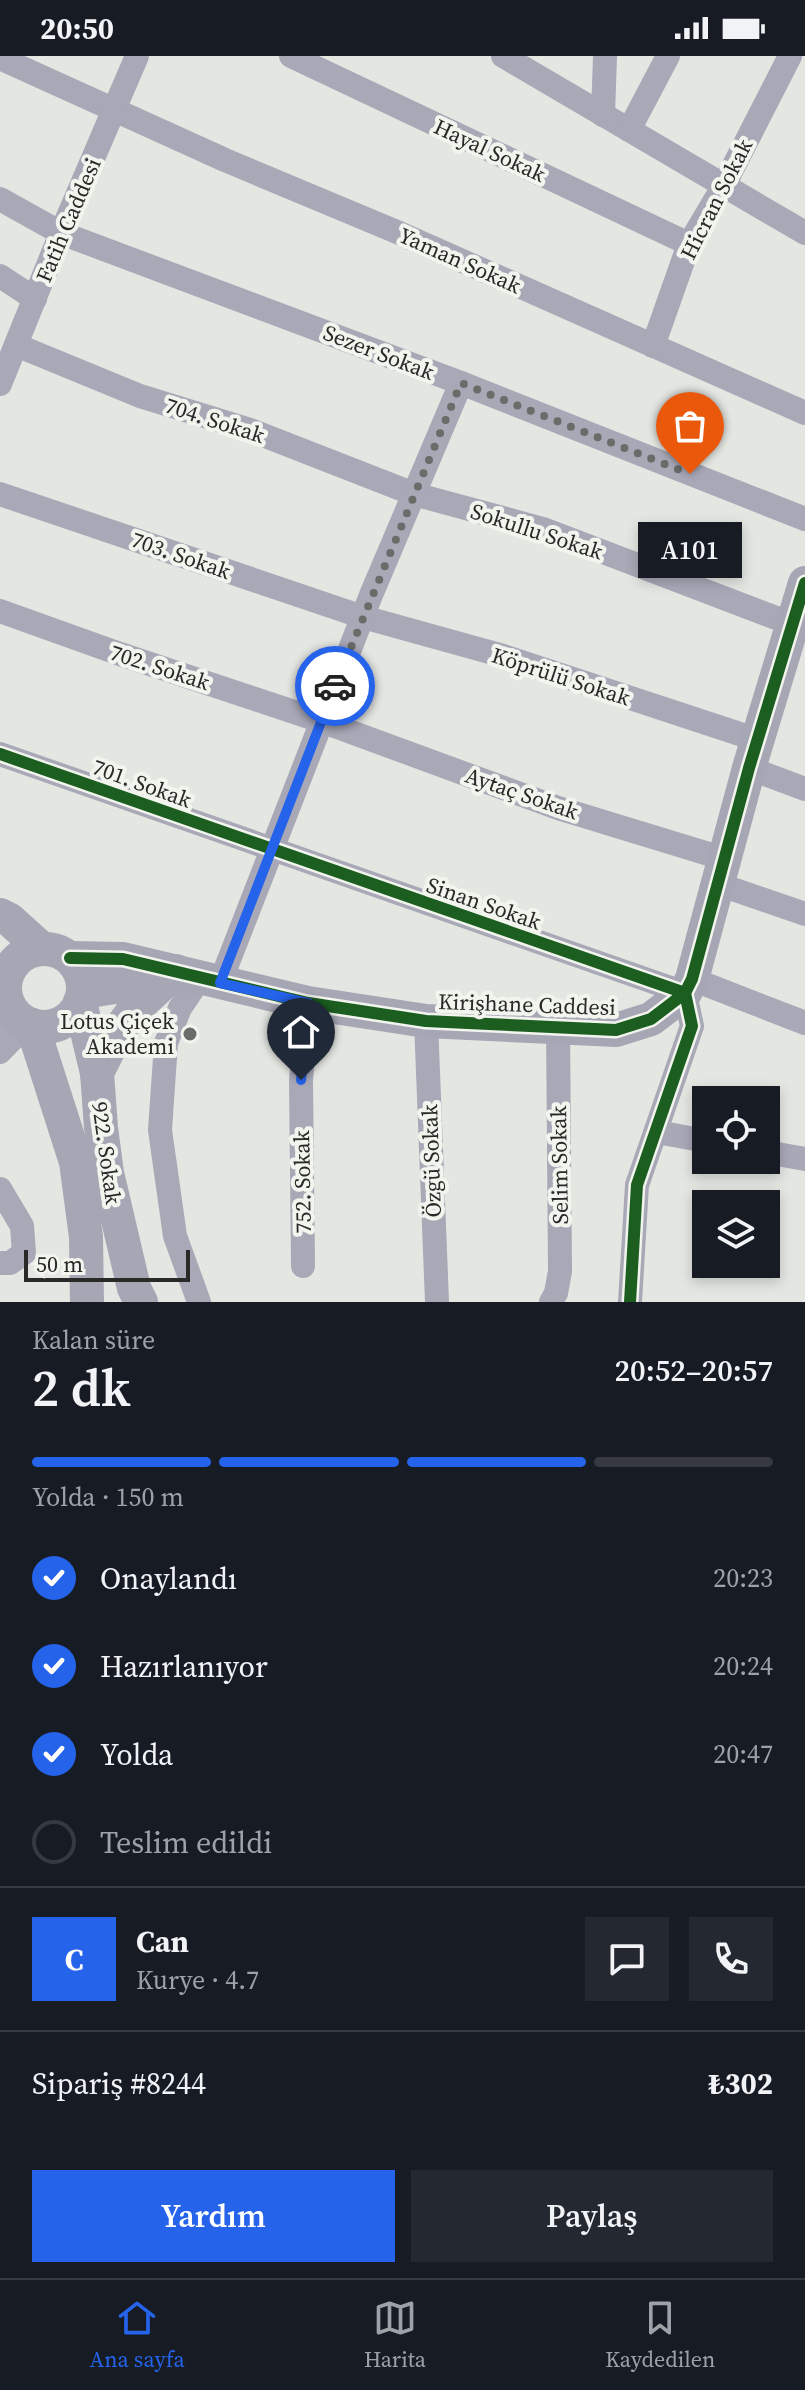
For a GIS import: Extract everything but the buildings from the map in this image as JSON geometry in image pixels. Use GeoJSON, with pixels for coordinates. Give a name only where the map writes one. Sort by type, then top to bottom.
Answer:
{"type":"FeatureCollection","features":[{"type":"Feature","properties":{"kind":"street","name":"Fatih Caddesi"},"geometry":{"type":"LineString","coordinates":[[2,376],[137,56]]}},
{"type":"Feature","properties":{"kind":"street","name":"Hayal Sokak"},"geometry":{"type":"LineString","coordinates":[[291,56],[689,244]]}},
{"type":"Feature","properties":{"kind":"street"},"geometry":{"type":"LineString","coordinates":[[503,56],[805,233]]}},
{"type":"Feature","properties":{"kind":"street"},"geometry":{"type":"LineString","coordinates":[[603,115],[605,56]]}},
{"type":"Feature","properties":{"kind":"street"},"geometry":{"type":"LineString","coordinates":[[629,130],[668,56]]}},
{"type":"Feature","properties":{"kind":"street","name":"Hicran Sokak"},"geometry":{"type":"LineString","coordinates":[[653,346],[689,244],[724,185],[790,56]]}},
{"type":"Feature","properties":{"kind":"street","name":"Yaman Sokak"},"geometry":{"type":"LineString","coordinates":[[0,58],[225,160],[805,413]]}},
{"type":"Feature","properties":{"kind":"street","name":"Sezer Sokak"},"geometry":{"type":"LineString","coordinates":[[0,199],[61,233],[461,383],[805,519]]}},
{"type":"Feature","properties":{"kind":"street"},"geometry":{"type":"LineString","coordinates":[[0,276],[35,299]]}},
{"type":"Feature","properties":{"kind":"street","name":"704. Sokak"},"geometry":{"type":"LineString","coordinates":[[16,345],[140,396],[250,430],[414,494]]}},
{"type":"Feature","properties":{"kind":"street"},"geometry":{"type":"LineString","coordinates":[[199,1302],[175,1236],[160,1130],[166,1043],[180,1008],[270,850],[461,383]]}},
{"type":"Feature","properties":{"kind":"street","name":"703. Sokak"},"geometry":{"type":"LineString","coordinates":[[0,494],[363,617]]}},
{"type":"Feature","properties":{"kind":"street","name":"Sokullu Sokak"},"geometry":{"type":"LineString","coordinates":[[414,494],[543,529],[799,626]]}},
{"type":"Feature","properties":{"kind":"street"},"geometry":{"type":"LineString","coordinates":[[630,1302],[637,1185],[692,1026],[688,986],[754,754],[799,626],[805,583]]}},
{"type":"Feature","properties":{"kind":"street","name":"702. Sokak"},"geometry":{"type":"LineString","coordinates":[[0,611],[321,721]]}},
{"type":"Feature","properties":{"kind":"street","name":"Köprülü Sokak"},"geometry":{"type":"LineString","coordinates":[[363,617],[500,655],[754,754],[805,789]]}},
{"type":"Feature","properties":{"kind":"street","name":"Aytaç Sokak"},"geometry":{"type":"LineString","coordinates":[[321,721],[721,872],[805,914]]}},
{"type":"Feature","properties":{"kind":"street","name":"701. Sokak"},"geometry":{"type":"LineString","coordinates":[[0,754],[270,850]]}},
{"type":"Feature","properties":{"kind":"street","name":"Sinan Sokak"},"geometry":{"type":"LineString","coordinates":[[270,850],[805,1023]]}},
{"type":"Feature","properties":{"kind":"street"},"geometry":{"type":"LineString","coordinates":[[0,915],[81,974],[82,997],[66,1020],[56,1025],[13,1010]]}},
{"type":"Feature","properties":{"kind":"street"},"geometry":{"type":"LineString","coordinates":[[0,1052],[13,1010],[11,966],[19,957],[55,953]]}},
{"type":"Feature","properties":{"kind":"street","name":"Kirişhane Caddesi"},"geometry":{"type":"LineString","coordinates":[[55,953],[123,959],[308,1003],[426,1021],[616,1030],[651,1019],[688,986]]}},
{"type":"Feature","properties":{"kind":"street"},"geometry":{"type":"LineString","coordinates":[[82,997],[134,984],[199,977]]}},
{"type":"Feature","properties":{"kind":"street"},"geometry":{"type":"LineString","coordinates":[[97,1073],[117,1033],[133,1011],[199,977]]}},
{"type":"Feature","properties":{"kind":"street","name":"922. Sokak"},"geometry":{"type":"LineString","coordinates":[[82,997],[97,1073],[107,1173],[134,1288],[141,1302]]}},
{"type":"Feature","properties":{"kind":"street","name":"752. Sokak"},"geometry":{"type":"LineString","coordinates":[[303,1266],[301,1080],[308,1003]]}},
{"type":"Feature","properties":{"kind":"street","name":"922. Sokak"},"geometry":{"type":"LineString","coordinates":[[13,1010],[76,1162],[86,1237],[87,1302]]}},
{"type":"Feature","properties":{"kind":"street","name":"Özgü Sokak"},"geometry":{"type":"LineString","coordinates":[[426,1021],[437,1302]]}},
{"type":"Feature","properties":{"kind":"street","name":"Selim Sokak"},"geometry":{"type":"LineString","coordinates":[[551,1302],[560,1271],[558,1027]]}},
{"type":"Feature","properties":{"kind":"street"},"geometry":{"type":"LineString","coordinates":[[657,1132],[692,1138]]}},
{"type":"Feature","properties":{"kind":"street"},"geometry":{"type":"LineString","coordinates":[[780,1155],[805,1159]]}},
{"type":"Feature","properties":{"kind":"street"},"geometry":{"type":"LineString","coordinates":[[0,1189],[22,1226],[24,1253],[10,1263],[0,1263]]}},
{"type":"Feature","properties":{"kind":"cycle path"},"geometry":{"type":"LineString","coordinates":[[70,958],[123,959],[308,1003],[426,1021],[616,1030],[651,1019],[685,993],[692,979],[749,768],[805,583]]}},
{"type":"Feature","properties":{"kind":"cycle path"},"geometry":{"type":"LineString","coordinates":[[0,754],[685,993],[692,1026],[637,1185],[630,1302]]}},
{"type":"Feature","properties":{"kind":"way so far"},"geometry":{"type":"LineString","coordinates":[[335,686],[461,383],[690,474]]}},
{"type":"Feature","properties":{"kind":"place","name":"A101"},"geometry":{"type":"Point","coordinates":[690,474]}},
{"type":"Feature","properties":{"kind":"place","name":"Lotus Çiçek Akademi"},"geometry":{"type":"Point","coordinates":[190,1034]}},
{"type":"Feature","properties":{"kind":"route"},"geometry":{"type":"LineString","coordinates":[[301,1080],[308,1003],[220,983],[335,686]]}}]}
